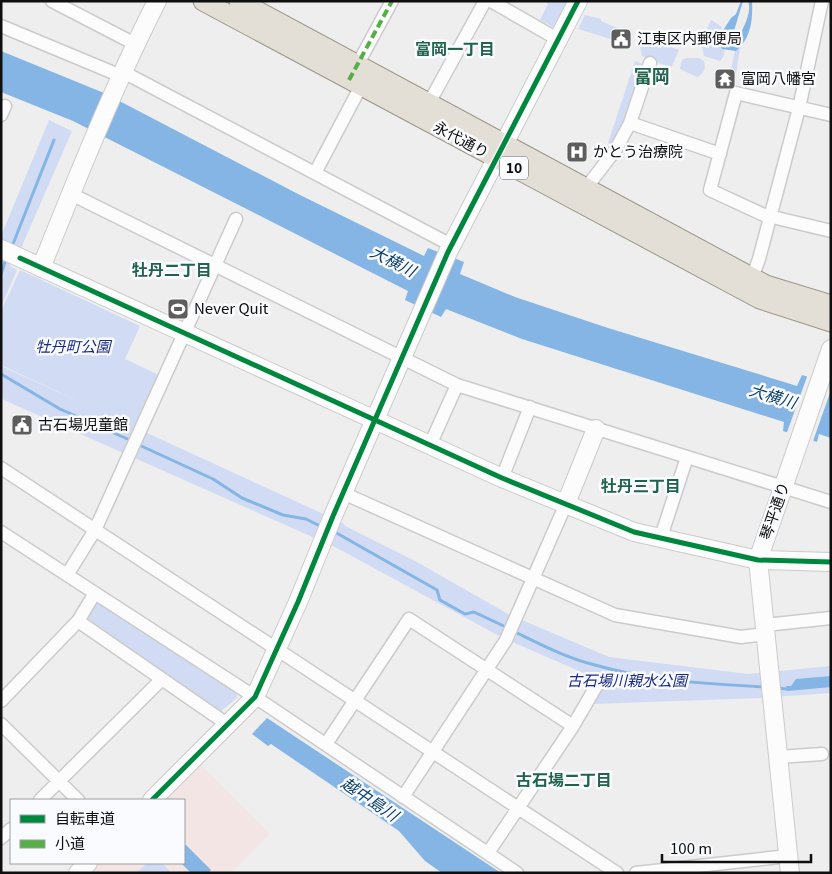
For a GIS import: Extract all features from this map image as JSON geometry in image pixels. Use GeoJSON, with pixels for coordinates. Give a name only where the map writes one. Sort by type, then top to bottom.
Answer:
{"type":"FeatureCollection","features":[{"type":"Feature","properties":{"kind":"main road","name":"永代通り"},"geometry":{"type":"LineString","coordinates":[[239,1],[356,77],[429,103],[502,152],[586,188],[752,278],[783,292],[831,305]]}},
{"type":"Feature","properties":{"kind":"main road","name":"永代通り"},"geometry":{"type":"LineString","coordinates":[[206,2],[502,152],[760,300],[831,322]]}},
{"type":"Feature","properties":{"kind":"street"},"geometry":{"type":"LineString","coordinates":[[52,1],[135,44]]}},
{"type":"Feature","properties":{"kind":"street"},"geometry":{"type":"LineString","coordinates":[[41,268],[95,136],[135,44],[157,1]]}},
{"type":"Feature","properties":{"kind":"street"},"geometry":{"type":"LineString","coordinates":[[315,173],[356,77],[392,1]]}},
{"type":"Feature","properties":{"kind":"street"},"geometry":{"type":"LineString","coordinates":[[429,103],[485,1]]}},
{"type":"Feature","properties":{"kind":"street"},"geometry":{"type":"LineString","coordinates":[[491,1],[559,40]]}},
{"type":"Feature","properties":{"kind":"street"},"geometry":{"type":"LineString","coordinates":[[153,799],[255,697],[450,248],[502,152],[578,1]]}},
{"type":"Feature","properties":{"kind":"street"},"geometry":{"type":"LineString","coordinates":[[752,278],[771,217],[799,108],[822,1]]}},
{"type":"Feature","properties":{"kind":"street"},"geometry":{"type":"LineString","coordinates":[[1,26],[118,84]]}},
{"type":"Feature","properties":{"kind":"street"},"geometry":{"type":"LineString","coordinates":[[586,188],[616,149],[630,123],[650,63]]}},
{"type":"Feature","properties":{"kind":"street"},"geometry":{"type":"LineString","coordinates":[[118,84],[129,75],[315,173],[450,248]]}},
{"type":"Feature","properties":{"kind":"street"},"geometry":{"type":"LineString","coordinates":[[831,115],[736,92],[710,190],[771,217],[831,231]]}},
{"type":"Feature","properties":{"kind":"street"},"geometry":{"type":"LineString","coordinates":[[630,123],[720,154]]}},
{"type":"Feature","properties":{"kind":"street"},"geometry":{"type":"LineString","coordinates":[[71,194],[456,385],[831,502]]}},
{"type":"Feature","properties":{"kind":"street"},"geometry":{"type":"LineString","coordinates":[[67,575],[95,530],[236,219]]}},
{"type":"Feature","properties":{"kind":"street"},"geometry":{"type":"LineString","coordinates":[[1,249],[565,506],[634,532],[758,560],[831,562]]}},
{"type":"Feature","properties":{"kind":"street","name":"琴平通り"},"geometry":{"type":"LineString","coordinates":[[789,864],[758,560],[831,349]]}},
{"type":"Feature","properties":{"kind":"street"},"geometry":{"type":"LineString","coordinates":[[430,445],[456,385]]}},
{"type":"Feature","properties":{"kind":"street"},"geometry":{"type":"LineString","coordinates":[[502,478],[530,407]]}},
{"type":"Feature","properties":{"kind":"street"},"geometry":{"type":"LineString","coordinates":[[403,797],[506,640],[565,506],[596,429]]}},
{"type":"Feature","properties":{"kind":"street"},"geometry":{"type":"LineString","coordinates":[[661,537],[687,457]]}},
{"type":"Feature","properties":{"kind":"street"},"geometry":{"type":"LineString","coordinates":[[1,468],[277,647],[617,873]]}},
{"type":"Feature","properties":{"kind":"street"},"geometry":{"type":"LineString","coordinates":[[343,492],[615,615],[741,636],[831,618]]}},
{"type":"Feature","properties":{"kind":"street"},"geometry":{"type":"LineString","coordinates":[[1,532],[255,697],[517,873]]}},
{"type":"Feature","properties":{"kind":"street"},"geometry":{"type":"LineString","coordinates":[[1,701],[78,621],[95,593]]}},
{"type":"Feature","properties":{"kind":"street"},"geometry":{"type":"LineString","coordinates":[[326,744],[409,619],[573,726]]}},
{"type":"Feature","properties":{"kind":"street"},"geometry":{"type":"LineString","coordinates":[[78,621],[227,724]]}},
{"type":"Feature","properties":{"kind":"street"},"geometry":{"type":"LineString","coordinates":[[41,799],[162,680]]}},
{"type":"Feature","properties":{"kind":"street"},"geometry":{"type":"LineString","coordinates":[[488,853],[573,726],[598,684]]}},
{"type":"Feature","properties":{"kind":"street"},"geometry":{"type":"LineString","coordinates":[[1,724],[77,799]]}},
{"type":"Feature","properties":{"kind":"street"},"geometry":{"type":"LineString","coordinates":[[778,757],[822,754]]}},
{"type":"Feature","properties":{"kind":"street"},"geometry":{"type":"LineString","coordinates":[[78,873],[87,864]]}},
{"type":"Feature","properties":{"kind":"street"},"geometry":{"type":"LineString","coordinates":[[636,873],[789,864]]}},
{"type":"Feature","properties":{"kind":"shaded area"},"geometry":{"type":"Polygon","coordinates":[[[200,764],[270,834],[231,873],[90,873],[100,864],[185,864],[185,799],[165,799],[200,764]]]}},
{"type":"Feature","properties":{"kind":"green space"},"geometry":{"type":"Polygon","coordinates":[[[545,1],[569,1],[557,27],[553,27],[540,20],[548,4],[545,1]]]}},
{"type":"Feature","properties":{"kind":"green space"},"geometry":{"type":"Polygon","coordinates":[[[585,15],[601,19],[601,21],[622,30],[623,34],[617,41],[578,29],[585,15]]]}},
{"type":"Feature","properties":{"kind":"green space"},"geometry":{"type":"Polygon","coordinates":[[[711,20],[722,27],[724,53],[720,61],[704,56],[701,42],[711,20]]]}},
{"type":"Feature","properties":{"kind":"green space"},"geometry":{"type":"Polygon","coordinates":[[[644,37],[679,50],[671,68],[642,56],[640,47],[644,37]]]}},
{"type":"Feature","properties":{"kind":"green space"},"geometry":{"type":"Polygon","coordinates":[[[736,46],[741,47],[735,81],[734,85],[730,85],[728,89],[725,87],[736,46]]]}},
{"type":"Feature","properties":{"kind":"green space"},"geometry":{"type":"Polygon","coordinates":[[[686,58],[699,58],[704,61],[705,69],[697,77],[680,69],[682,60],[686,58]]]}},
{"type":"Feature","properties":{"kind":"green space"},"geometry":{"type":"Polygon","coordinates":[[[635,61],[643,64],[626,124],[613,145],[608,143],[635,61]]]}},
{"type":"Feature","properties":{"kind":"green space"},"geometry":{"type":"Polygon","coordinates":[[[49,120],[72,131],[22,246],[10,266],[17,270],[1,307],[1,236],[49,120]]]}},
{"type":"Feature","properties":{"kind":"green space","name":"牡丹町公園"},"geometry":{"type":"Polygon","coordinates":[[[20,270],[140,326],[125,359],[159,375],[135,428],[1,365],[1,311],[20,270]]]}},
{"type":"Feature","properties":{"kind":"green space","name":"古石場川親水公園"},"geometry":{"type":"Polygon","coordinates":[[[1,366],[343,523],[345,526],[415,561],[510,615],[609,657],[748,674],[831,666],[831,693],[760,698],[593,704],[604,683],[595,678],[501,637],[335,547],[4,400],[1,398],[1,366]]]}},
{"type":"Feature","properties":{"kind":"green space"},"geometry":{"type":"Polygon","coordinates":[[[97,602],[237,694],[237,698],[220,712],[84,619],[97,602]]]}},
{"type":"Feature","properties":{"kind":"green space"},"geometry":{"type":"Polygon","coordinates":[[[146,864],[163,864],[172,873],[136,873],[146,864]]]}},
{"type":"Feature","properties":{"kind":"water"},"geometry":{"type":"Polygon","coordinates":[[[741,1],[743,1],[731,41],[736,43],[748,17],[748,1],[752,1],[752,15],[748,34],[736,51],[722,49],[718,38],[731,18],[736,14],[741,1]]]}},
{"type":"Feature","properties":{"kind":"water","name":"大横川"},"geometry":{"type":"Polygon","coordinates":[[[1,51],[104,93],[298,194],[424,256],[428,248],[464,262],[460,274],[515,297],[608,328],[797,386],[802,375],[831,384],[831,438],[819,434],[817,442],[783,431],[784,422],[522,339],[446,309],[441,317],[405,300],[408,291],[73,121],[1,92],[1,51]]]}},
{"type":"Feature","properties":{"kind":"water"},"geometry":{"type":"Polygon","coordinates":[[[831,676],[831,687],[787,691],[786,686],[791,686],[796,679],[831,676]]]}},
{"type":"Feature","properties":{"kind":"water","name":"越中島川"},"geometry":{"type":"Polygon","coordinates":[[[267,718],[501,873],[442,873],[425,861],[399,831],[271,744],[268,746],[252,734],[267,718]]]}},
{"type":"Feature","properties":{"kind":"water"},"geometry":{"type":"Polygon","coordinates":[[[185,844],[211,870],[208,873],[191,873],[182,864],[185,864],[185,844]]]}},
{"type":"Feature","properties":{"kind":"pier"},"geometry":{"type":"Polygon","coordinates":[[[808,374],[831,381],[831,390],[812,444],[786,435],[808,374]]]}},
{"type":"Feature","properties":{"kind":"waterway"},"geometry":{"type":"LineString","coordinates":[[11,249],[54,140]]}},
{"type":"Feature","properties":{"kind":"waterway"},"geometry":{"type":"LineString","coordinates":[[1,274],[6,259]]}},
{"type":"Feature","properties":{"kind":"waterway"},"geometry":{"type":"LineString","coordinates":[[1,374],[60,409],[132,441]]}},
{"type":"Feature","properties":{"kind":"waterway"},"geometry":{"type":"LineString","coordinates":[[137,444],[213,479],[242,498],[283,515],[306,519],[322,527]]}},
{"type":"Feature","properties":{"kind":"waterway"},"geometry":{"type":"LineString","coordinates":[[333,531],[437,590],[440,600],[465,614],[474,612],[508,628]]}},
{"type":"Feature","properties":{"kind":"waterway"},"geometry":{"type":"LineString","coordinates":[[513,631],[574,659],[637,675],[679,681],[766,687]]}},
{"type":"Feature","properties":{"kind":"waterway"},"geometry":{"type":"LineString","coordinates":[[777,688],[786,689]]}},
{"type":"Feature","properties":{"kind":"marked path"},"geometry":{"type":"LineString","coordinates":[[349,80],[392,1]]}},
{"type":"Feature","properties":{"kind":"cycle path"},"geometry":{"type":"LineString","coordinates":[[153,799],[255,697],[298,602],[333,516],[448,252],[578,1]]}},
{"type":"Feature","properties":{"kind":"cycle path"},"geometry":{"type":"LineString","coordinates":[[20,258],[502,478],[634,532],[758,560],[831,562]]}},
{"type":"Feature","properties":{"kind":"place","name":"江東区内郵便局"},"geometry":{"type":"Point","coordinates":[621,39]}},
{"type":"Feature","properties":{"kind":"place","name":"富岡八幡宮"},"geometry":{"type":"Point","coordinates":[725,79]}},
{"type":"Feature","properties":{"kind":"place","name":"かとう治療院"},"geometry":{"type":"Point","coordinates":[577,152]}},
{"type":"Feature","properties":{"kind":"place","name":"Never Quit"},"geometry":{"type":"Point","coordinates":[178,309]}},
{"type":"Feature","properties":{"kind":"place","name":"古石場児童館"},"geometry":{"type":"Point","coordinates":[22,425]}},
{"type":"Feature","properties":{"kind":"district","name":"富岡一丁目"},"geometry":{"type":"Point","coordinates":[455,49]}},
{"type":"Feature","properties":{"kind":"district","name":"富岡"},"geometry":{"type":"Point","coordinates":[652,77]}},
{"type":"Feature","properties":{"kind":"district","name":"牡丹二丁目"},"geometry":{"type":"Point","coordinates":[172,270]}},
{"type":"Feature","properties":{"kind":"district","name":"牡丹三丁目"},"geometry":{"type":"Point","coordinates":[641,486]}},
{"type":"Feature","properties":{"kind":"district","name":"古石場二丁目"},"geometry":{"type":"Point","coordinates":[564,780]}}]}
